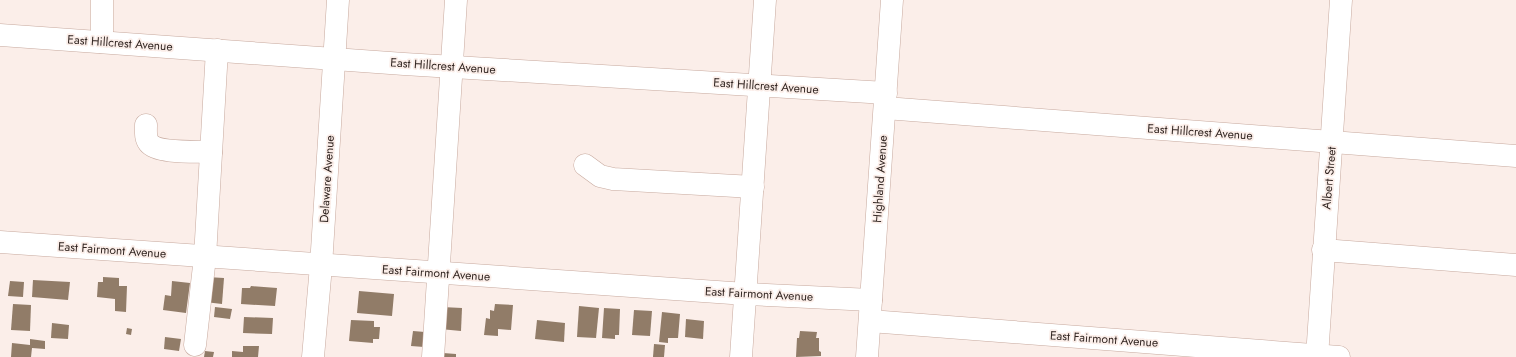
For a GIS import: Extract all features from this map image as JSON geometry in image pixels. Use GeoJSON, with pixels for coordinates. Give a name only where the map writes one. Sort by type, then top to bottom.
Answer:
{"type":"FeatureCollection","features":[{"type":"Feature","properties":{"kind":"street"},"geometry":{"type":"LineString","coordinates":[[102,0],[102,42]]}},
{"type":"Feature","properties":{"kind":"street","name":"Delaware Avenue"},"geometry":{"type":"LineString","coordinates":[[313,357],[321,266],[338,0]]}},
{"type":"Feature","properties":{"kind":"street"},"geometry":{"type":"LineString","coordinates":[[433,357],[456,0]]}},
{"type":"Feature","properties":{"kind":"street"},"geometry":{"type":"LineString","coordinates":[[742,357],[765,0]]}},
{"type":"Feature","properties":{"kind":"street","name":"Highland Avenue"},"geometry":{"type":"LineString","coordinates":[[867,357],[892,0]]}},
{"type":"Feature","properties":{"kind":"street","name":"Albert Street"},"geometry":{"type":"LineString","coordinates":[[1317,356],[1341,0]]}},
{"type":"Feature","properties":{"kind":"street","name":"East Hillcrest Avenue"},"geometry":{"type":"LineString","coordinates":[[0,35],[335,59],[856,93],[885,100],[1332,142],[1516,156]]}},
{"type":"Feature","properties":{"kind":"street"},"geometry":{"type":"LineString","coordinates":[[195,344],[205,257],[217,50]]}},
{"type":"Feature","properties":{"kind":"street"},"geometry":{"type":"LineString","coordinates":[[146,125],[146,135],[149,143],[153,146],[171,150],[211,152]]}},
{"type":"Feature","properties":{"kind":"street"},"geometry":{"type":"LineString","coordinates":[[585,165],[600,176],[613,179],[753,187]]}},
{"type":"Feature","properties":{"kind":"street","name":"East Fairmont Avenue"},"geometry":{"type":"LineString","coordinates":[[0,242],[321,266],[746,294],[871,300]]}},
{"type":"Feature","properties":{"kind":"street"},"geometry":{"type":"LineString","coordinates":[[1323,250],[1516,264]]}},
{"type":"Feature","properties":{"kind":"street","name":"East Fairmont Avenue"},"geometry":{"type":"LineString","coordinates":[[870,321],[1339,357]]}},
{"type":"Feature","properties":{"kind":"building"},"geometry":{"type":"Polygon","coordinates":[[[103,277],[119,278],[119,286],[127,286],[126,312],[115,311],[115,299],[97,297],[98,282],[103,282],[103,277]]]}},
{"type":"Feature","properties":{"kind":"building"},"geometry":{"type":"Polygon","coordinates":[[[207,277],[224,278],[222,304],[205,302],[207,277]]]}},
{"type":"Feature","properties":{"kind":"building"},"geometry":{"type":"Polygon","coordinates":[[[33,280],[70,282],[68,300],[32,297],[33,280]]]}},
{"type":"Feature","properties":{"kind":"building"},"geometry":{"type":"Polygon","coordinates":[[[10,281],[24,282],[23,297],[8,296],[10,281]]]}},
{"type":"Feature","properties":{"kind":"building"},"geometry":{"type":"Polygon","coordinates":[[[172,281],[190,283],[186,313],[163,310],[165,295],[171,296],[172,281]]]}},
{"type":"Feature","properties":{"kind":"building"},"geometry":{"type":"Polygon","coordinates":[[[251,286],[277,288],[275,306],[241,304],[242,288],[250,288],[251,286]]]}},
{"type":"Feature","properties":{"kind":"building"},"geometry":{"type":"Polygon","coordinates":[[[359,291],[394,294],[392,316],[357,313],[359,291]]]}},
{"type":"Feature","properties":{"kind":"building"},"geometry":{"type":"Polygon","coordinates":[[[13,304],[31,305],[30,331],[11,330],[13,304]]]}},
{"type":"Feature","properties":{"kind":"building"},"geometry":{"type":"Polygon","coordinates":[[[495,304],[513,305],[511,330],[498,329],[498,336],[484,335],[486,318],[490,319],[490,310],[494,311],[495,304]]]}},
{"type":"Feature","properties":{"kind":"building"},"geometry":{"type":"Polygon","coordinates":[[[579,306],[599,308],[596,338],[577,337],[579,306]]]}},
{"type":"Feature","properties":{"kind":"building"},"geometry":{"type":"Polygon","coordinates":[[[215,307],[232,309],[230,319],[214,317],[215,307]]]}},
{"type":"Feature","properties":{"kind":"building"},"geometry":{"type":"Polygon","coordinates":[[[442,307],[462,308],[461,331],[440,329],[442,307]]]}},
{"type":"Feature","properties":{"kind":"building"},"geometry":{"type":"Polygon","coordinates":[[[604,308],[620,309],[619,335],[615,335],[615,339],[602,338],[604,308]]]}},
{"type":"Feature","properties":{"kind":"building"},"geometry":{"type":"Polygon","coordinates":[[[634,310],[652,311],[650,336],[632,335],[634,310]]]}},
{"type":"Feature","properties":{"kind":"building"},"geometry":{"type":"Polygon","coordinates":[[[662,312],[680,314],[678,338],[668,338],[668,343],[659,342],[662,312]]]}},
{"type":"Feature","properties":{"kind":"building"},"geometry":{"type":"Polygon","coordinates":[[[244,317],[273,318],[272,334],[243,333],[244,317]]]}},
{"type":"Feature","properties":{"kind":"building"},"geometry":{"type":"Polygon","coordinates":[[[686,319],[704,321],[703,339],[685,337],[686,319]]]}},
{"type":"Feature","properties":{"kind":"building"},"geometry":{"type":"Polygon","coordinates":[[[351,320],[374,321],[374,327],[380,327],[379,339],[373,339],[373,343],[349,341],[351,320]]]}},
{"type":"Feature","properties":{"kind":"building"},"geometry":{"type":"Polygon","coordinates":[[[537,320],[565,323],[564,342],[535,339],[537,320]]]}},
{"type":"Feature","properties":{"kind":"building"},"geometry":{"type":"Polygon","coordinates":[[[52,323],[69,325],[68,339],[51,338],[52,323]]]}},
{"type":"Feature","properties":{"kind":"building"},"geometry":{"type":"Polygon","coordinates":[[[127,328],[132,329],[131,335],[126,334],[127,328]]]}},
{"type":"Feature","properties":{"kind":"building"},"geometry":{"type":"Polygon","coordinates":[[[413,331],[425,332],[424,347],[411,346],[413,331]]]}},
{"type":"Feature","properties":{"kind":"building"},"geometry":{"type":"Polygon","coordinates":[[[800,331],[817,332],[816,338],[819,338],[819,351],[821,352],[821,356],[796,357],[797,338],[799,338],[800,331]]]}},
{"type":"Feature","properties":{"kind":"building"},"geometry":{"type":"Polygon","coordinates":[[[165,337],[181,339],[179,351],[164,349],[165,337]]]}},
{"type":"Feature","properties":{"kind":"building"},"geometry":{"type":"Polygon","coordinates":[[[30,339],[45,341],[45,349],[32,348],[31,357],[11,357],[12,343],[30,345],[30,339]]]}},
{"type":"Feature","properties":{"kind":"building"},"geometry":{"type":"Polygon","coordinates":[[[654,344],[665,345],[664,357],[653,357],[654,344]]]}},
{"type":"Feature","properties":{"kind":"building"},"geometry":{"type":"Polygon","coordinates":[[[243,346],[259,346],[258,357],[232,357],[232,351],[243,352],[243,346]]]}},
{"type":"Feature","properties":{"kind":"building"},"geometry":{"type":"Polygon","coordinates":[[[205,351],[214,352],[213,357],[204,357],[205,351]]]}},
{"type":"Feature","properties":{"kind":"building"},"geometry":{"type":"Polygon","coordinates":[[[443,353],[456,354],[456,357],[443,357],[443,353]]]}}]}
